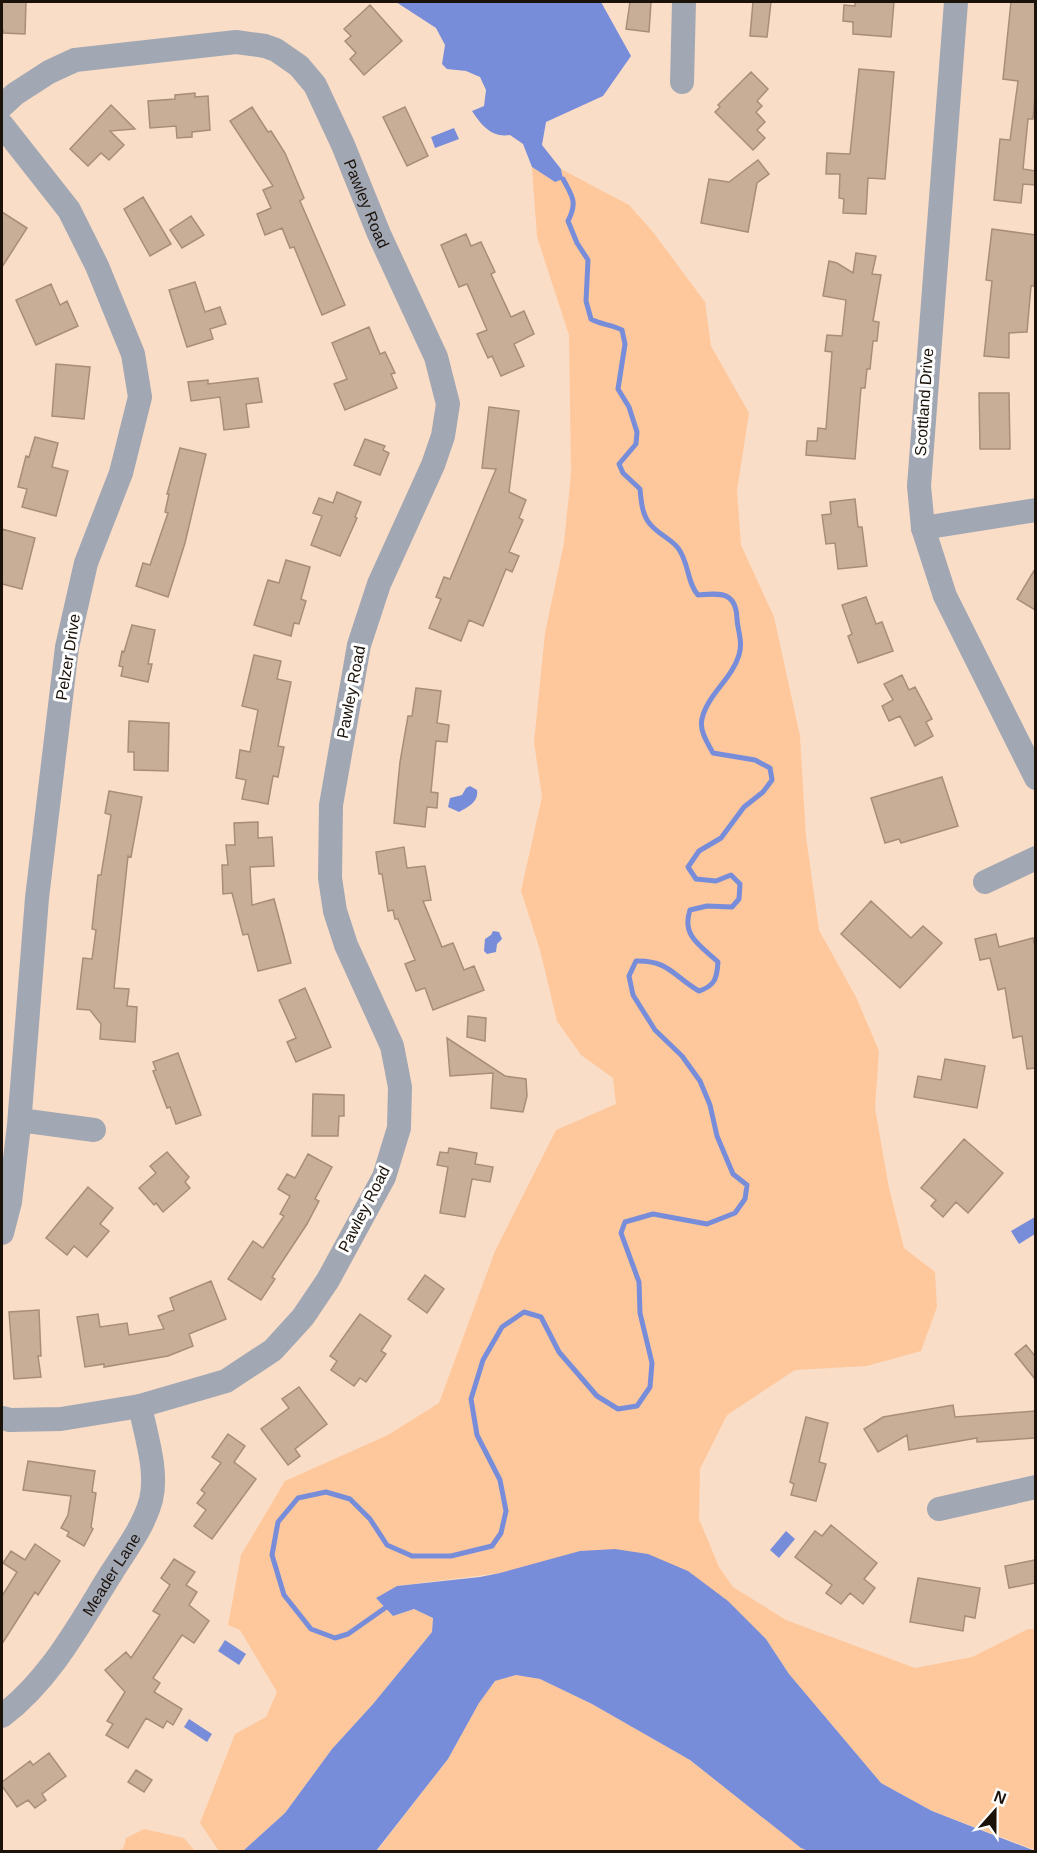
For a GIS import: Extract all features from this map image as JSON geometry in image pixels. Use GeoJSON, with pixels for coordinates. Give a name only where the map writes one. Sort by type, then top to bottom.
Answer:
{"type":"FeatureCollection","features":[{"type":"Feature","properties":{"kind":"street"},"geometry":{"type":"LineString","coordinates":[[682,82],[684,2]]}},
{"type":"Feature","properties":{"kind":"street","name":"Scottland Drive"},"geometry":{"type":"LineString","coordinates":[[956,2],[920,449],[919,486],[923,528],[945,596],[1035,778]]}},
{"type":"Feature","properties":{"kind":"street","name":"Pawley Road"},"geometry":{"type":"LineString","coordinates":[[2,106],[15,94],[49,72],[75,60],[236,42],[276,50],[299,66],[315,85],[343,145],[379,234],[436,357],[448,404],[443,436],[433,465],[379,584],[359,645],[331,805],[330,878],[335,911],[346,945],[392,1046],[400,1087],[399,1128],[384,1177],[328,1280],[303,1317],[273,1350],[226,1381],[140,1406],[61,1419],[10,1420],[2,1418]]}},
{"type":"Feature","properties":{"kind":"street","name":"Pelzer Drive"},"geometry":{"type":"LineString","coordinates":[[2,125],[69,210],[97,266],[133,354],[140,397],[121,473],[86,564],[69,639],[37,898],[20,1120],[10,1202],[2,1233]]}},
{"type":"Feature","properties":{"kind":"street"},"geometry":{"type":"LineString","coordinates":[[923,528],[1035,510]]}},
{"type":"Feature","properties":{"kind":"street"},"geometry":{"type":"LineString","coordinates":[[985,882],[1035,858]]}},
{"type":"Feature","properties":{"kind":"street"},"geometry":{"type":"LineString","coordinates":[[20,1120],[94,1130]]}},
{"type":"Feature","properties":{"kind":"street","name":"Meader Lane"},"geometry":{"type":"LineString","coordinates":[[2,1716],[29,1693],[57,1658],[140,1526],[151,1501],[154,1480],[140,1406]]}},
{"type":"Feature","properties":{"kind":"street"},"geometry":{"type":"LineString","coordinates":[[939,1509],[1035,1487]]}},
{"type":"Feature","properties":{"kind":"shaded area"},"geometry":{"type":"Polygon","coordinates":[[[532,167],[555,182],[563,179],[561,169],[629,205],[653,232],[705,302],[711,346],[749,413],[737,491],[741,545],[774,617],[800,736],[806,836],[819,930],[856,997],[879,1051],[875,1108],[889,1188],[904,1248],[935,1272],[937,1307],[921,1351],[867,1366],[795,1370],[727,1415],[700,1469],[699,1519],[719,1567],[733,1587],[786,1620],[915,1668],[972,1657],[1028,1629],[1035,1629],[1035,1850],[932,1811],[881,1783],[789,1674],[766,1639],[500,1573],[397,1586],[377,1599],[393,1616],[414,1609],[433,1618],[432,1632],[373,1704],[332,1749],[285,1813],[243,1851],[219,1851],[200,1823],[235,1734],[266,1717],[277,1692],[240,1630],[228,1625],[241,1555],[285,1481],[388,1435],[439,1403],[495,1251],[556,1130],[616,1104],[613,1078],[581,1055],[557,1021],[540,950],[521,891],[542,797],[534,742],[545,633],[564,543],[571,474],[569,335],[537,237],[532,167]]]}},
{"type":"Feature","properties":{"kind":"shaded area"},"geometry":{"type":"Polygon","coordinates":[[[515,1675],[540,1679],[592,1704],[690,1760],[801,1848],[808,1851],[376,1852],[448,1759],[479,1703],[495,1681],[515,1675]]]}},
{"type":"Feature","properties":{"kind":"shaded area"},"geometry":{"type":"Polygon","coordinates":[[[144,1829],[184,1838],[195,1851],[113,1851],[123,1849],[126,1838],[144,1829]]]}},
{"type":"Feature","properties":{"kind":"water"},"geometry":{"type":"Polygon","coordinates":[[[396,2],[601,2],[631,56],[603,96],[546,122],[542,145],[561,169],[563,179],[555,182],[532,167],[523,144],[510,135],[498,135],[484,126],[472,111],[484,106],[486,90],[480,77],[466,71],[447,69],[442,64],[445,45],[436,28],[396,2]]]}},
{"type":"Feature","properties":{"kind":"water"},"geometry":{"type":"Polygon","coordinates":[[[454,128],[459,139],[435,148],[431,137],[454,128]]]}},
{"type":"Feature","properties":{"kind":"water"},"geometry":{"type":"Polygon","coordinates":[[[470,786],[477,790],[472,804],[459,812],[448,807],[450,798],[462,795],[470,786]]]}},
{"type":"Feature","properties":{"kind":"water"},"geometry":{"type":"Polygon","coordinates":[[[493,931],[499,932],[502,939],[497,944],[496,952],[487,954],[484,951],[485,939],[493,931]]]}},
{"type":"Feature","properties":{"kind":"water"},"geometry":{"type":"Polygon","coordinates":[[[1035,1217],[1035,1234],[1019,1244],[1011,1231],[1035,1217]]]}},
{"type":"Feature","properties":{"kind":"water"},"geometry":{"type":"Polygon","coordinates":[[[786,1531],[795,1539],[779,1558],[770,1550],[786,1531]]]}},
{"type":"Feature","properties":{"kind":"water"},"geometry":{"type":"Polygon","coordinates":[[[615,1549],[648,1554],[688,1571],[728,1601],[766,1639],[789,1674],[881,1783],[932,1811],[1035,1851],[808,1851],[801,1848],[690,1760],[592,1704],[540,1679],[516,1675],[495,1681],[479,1703],[448,1759],[376,1851],[243,1851],[285,1813],[332,1749],[373,1704],[432,1632],[433,1618],[414,1609],[393,1616],[376,1598],[397,1586],[480,1577],[580,1551],[615,1549]]]}},
{"type":"Feature","properties":{"kind":"water"},"geometry":{"type":"Polygon","coordinates":[[[225,1640],[246,1654],[239,1665],[218,1651],[225,1640]]]}},
{"type":"Feature","properties":{"kind":"water"},"geometry":{"type":"Polygon","coordinates":[[[189,1719],[212,1734],[207,1742],[184,1727],[189,1719]]]}},
{"type":"Feature","properties":{"kind":"building"},"geometry":{"type":"Polygon","coordinates":[[[2,2],[26,2],[25,34],[3,33],[2,2]]]}},
{"type":"Feature","properties":{"kind":"building"},"geometry":{"type":"Polygon","coordinates":[[[630,2],[651,2],[649,32],[626,29],[630,2]]]}},
{"type":"Feature","properties":{"kind":"building"},"geometry":{"type":"Polygon","coordinates":[[[753,2],[771,2],[767,37],[750,36],[753,2]]]}},
{"type":"Feature","properties":{"kind":"building"},"geometry":{"type":"Polygon","coordinates":[[[855,2],[894,2],[891,37],[853,34],[853,22],[843,21],[844,5],[855,6],[855,2]]]}},
{"type":"Feature","properties":{"kind":"building"},"geometry":{"type":"Polygon","coordinates":[[[1011,2],[1035,2],[1035,96],[1033,119],[1028,119],[1023,169],[1035,171],[1035,185],[1023,184],[1021,203],[994,200],[1000,139],[1010,140],[1018,81],[1003,79],[1011,2]]]}},
{"type":"Feature","properties":{"kind":"building"},"geometry":{"type":"Polygon","coordinates":[[[370,5],[402,41],[364,75],[350,59],[356,53],[345,41],[351,36],[344,29],[370,5]]]}},
{"type":"Feature","properties":{"kind":"building"},"geometry":{"type":"Polygon","coordinates":[[[859,69],[894,72],[885,179],[868,178],[866,214],[843,213],[844,199],[839,198],[840,174],[826,174],[827,153],[850,154],[859,69]]]}},
{"type":"Feature","properties":{"kind":"building"},"geometry":{"type":"Polygon","coordinates":[[[751,72],[768,89],[757,101],[762,106],[756,112],[765,122],[757,130],[765,138],[753,150],[715,112],[720,107],[718,105],[751,72]]]}},
{"type":"Feature","properties":{"kind":"building"},"geometry":{"type":"Polygon","coordinates":[[[195,93],[195,97],[208,96],[210,130],[192,132],[192,137],[177,138],[176,126],[150,128],[148,101],[175,99],[175,95],[195,93]]]}},
{"type":"Feature","properties":{"kind":"building"},"geometry":{"type":"Polygon","coordinates":[[[111,105],[135,129],[110,131],[124,145],[109,160],[101,153],[88,166],[70,149],[111,105]]]}},
{"type":"Feature","properties":{"kind":"building"},"geometry":{"type":"Polygon","coordinates":[[[252,107],[285,153],[304,198],[300,201],[345,305],[322,315],[294,247],[290,248],[282,228],[265,235],[257,214],[271,208],[263,190],[273,186],[230,121],[252,107]]]}},
{"type":"Feature","properties":{"kind":"building"},"geometry":{"type":"Polygon","coordinates":[[[405,107],[428,156],[407,166],[383,117],[405,107]]]}},
{"type":"Feature","properties":{"kind":"building"},"geometry":{"type":"Polygon","coordinates":[[[758,160],[769,174],[757,183],[748,232],[701,223],[709,179],[729,182],[758,160]]]}},
{"type":"Feature","properties":{"kind":"building"},"geometry":{"type":"Polygon","coordinates":[[[143,197],[171,244],[150,256],[124,209],[143,197]]]}},
{"type":"Feature","properties":{"kind":"building"},"geometry":{"type":"Polygon","coordinates":[[[2,212],[27,228],[2,267],[2,212]]]}},
{"type":"Feature","properties":{"kind":"building"},"geometry":{"type":"Polygon","coordinates":[[[191,216],[204,235],[182,248],[170,230],[191,216]]]}},
{"type":"Feature","properties":{"kind":"building"},"geometry":{"type":"Polygon","coordinates":[[[992,229],[1035,235],[1035,276],[1034,286],[1031,286],[1027,332],[1009,333],[1009,358],[984,356],[992,281],[986,280],[992,229]]]}},
{"type":"Feature","properties":{"kind":"building"},"geometry":{"type":"Polygon","coordinates":[[[466,234],[471,246],[481,242],[495,272],[491,274],[511,317],[524,311],[534,334],[514,344],[524,366],[501,376],[492,356],[488,358],[477,334],[487,330],[467,284],[459,287],[441,245],[466,234]]]}},
{"type":"Feature","properties":{"kind":"building"},"geometry":{"type":"Polygon","coordinates":[[[856,253],[876,256],[872,274],[881,275],[873,321],[879,322],[877,341],[873,341],[865,388],[861,388],[855,459],[806,455],[807,441],[817,441],[818,428],[826,429],[832,352],[825,351],[827,335],[842,336],[846,300],[823,296],[829,261],[853,273],[856,253]]]}},
{"type":"Feature","properties":{"kind":"building"},"geometry":{"type":"Polygon","coordinates":[[[195,282],[205,312],[220,307],[226,324],[210,329],[213,339],[187,347],[169,290],[195,282]]]}},
{"type":"Feature","properties":{"kind":"building"},"geometry":{"type":"Polygon","coordinates":[[[51,284],[60,305],[67,301],[78,326],[36,345],[16,300],[51,284]]]}},
{"type":"Feature","properties":{"kind":"building"},"geometry":{"type":"Polygon","coordinates":[[[369,327],[380,354],[385,352],[395,373],[391,374],[397,388],[345,410],[334,384],[347,379],[332,343],[369,327]]]}},
{"type":"Feature","properties":{"kind":"building"},"geometry":{"type":"Polygon","coordinates":[[[56,364],[90,367],[84,419],[52,416],[56,364]]]}},
{"type":"Feature","properties":{"kind":"building"},"geometry":{"type":"Polygon","coordinates":[[[258,378],[262,402],[246,404],[249,427],[224,430],[220,397],[191,401],[188,382],[208,380],[208,384],[258,378]]]}},
{"type":"Feature","properties":{"kind":"building"},"geometry":{"type":"Polygon","coordinates":[[[979,393],[1009,393],[1010,449],[980,449],[979,393]]]}},
{"type":"Feature","properties":{"kind":"building"},"geometry":{"type":"Polygon","coordinates":[[[489,407],[519,411],[509,492],[526,500],[519,518],[523,520],[509,552],[519,556],[512,572],[506,569],[483,626],[469,620],[461,641],[429,628],[441,599],[436,597],[444,577],[450,579],[496,469],[482,468],[489,407]]]}},
{"type":"Feature","properties":{"kind":"building"},"geometry":{"type":"Polygon","coordinates":[[[35,437],[58,443],[52,467],[68,471],[56,516],[22,507],[27,489],[18,487],[26,456],[29,457],[35,437]]]}},
{"type":"Feature","properties":{"kind":"building"},"geometry":{"type":"Polygon","coordinates":[[[365,439],[385,446],[383,450],[389,453],[380,475],[354,465],[365,439]]]}},
{"type":"Feature","properties":{"kind":"building"},"geometry":{"type":"Polygon","coordinates":[[[180,448],[206,454],[185,543],[168,597],[136,586],[143,563],[150,565],[168,513],[165,512],[169,494],[167,494],[180,448]]]}},
{"type":"Feature","properties":{"kind":"building"},"geometry":{"type":"Polygon","coordinates":[[[337,492],[361,502],[355,517],[357,518],[340,556],[311,545],[322,516],[313,513],[319,498],[333,503],[337,492]]]}},
{"type":"Feature","properties":{"kind":"building"},"geometry":{"type":"Polygon","coordinates":[[[855,499],[858,527],[862,527],[867,566],[838,569],[835,543],[826,544],[822,515],[831,514],[830,502],[855,499]]]}},
{"type":"Feature","properties":{"kind":"building"},"geometry":{"type":"Polygon","coordinates":[[[2,529],[35,538],[22,589],[2,584],[2,529]]]}},
{"type":"Feature","properties":{"kind":"building"},"geometry":{"type":"Polygon","coordinates":[[[286,560],[310,567],[301,599],[306,601],[299,624],[294,623],[291,636],[254,625],[268,580],[279,583],[286,560]]]}},
{"type":"Feature","properties":{"kind":"building"},"geometry":{"type":"Polygon","coordinates":[[[1035,569],[1035,610],[1017,599],[1035,569]]]}},
{"type":"Feature","properties":{"kind":"building"},"geometry":{"type":"Polygon","coordinates":[[[866,597],[876,624],[882,622],[893,651],[858,663],[848,636],[852,634],[842,605],[866,597]]]}},
{"type":"Feature","properties":{"kind":"building"},"geometry":{"type":"Polygon","coordinates":[[[132,625],[155,630],[148,664],[152,664],[148,682],[121,676],[123,667],[119,666],[122,651],[124,652],[132,625]]]}},
{"type":"Feature","properties":{"kind":"building"},"geometry":{"type":"Polygon","coordinates":[[[254,655],[281,661],[277,679],[291,682],[278,746],[284,747],[278,777],[273,776],[268,804],[242,799],[246,780],[236,778],[240,750],[250,752],[258,710],[242,706],[254,655]]]}},
{"type":"Feature","properties":{"kind":"building"},"geometry":{"type":"Polygon","coordinates":[[[902,675],[909,690],[915,687],[932,719],[926,722],[933,736],[915,746],[900,716],[889,721],[882,706],[893,700],[884,684],[902,675]]]}},
{"type":"Feature","properties":{"kind":"building"},"geometry":{"type":"Polygon","coordinates":[[[416,688],[441,691],[437,723],[449,725],[447,742],[436,741],[431,792],[438,793],[437,808],[427,807],[425,827],[394,823],[400,762],[408,716],[412,716],[416,688]]]}},
{"type":"Feature","properties":{"kind":"building"},"geometry":{"type":"Polygon","coordinates":[[[129,721],[169,723],[168,771],[134,770],[134,752],[128,752],[129,721]]]}},
{"type":"Feature","properties":{"kind":"building"},"geometry":{"type":"Polygon","coordinates":[[[942,777],[958,826],[901,843],[899,839],[885,843],[871,798],[942,777]]]}},
{"type":"Feature","properties":{"kind":"building"},"geometry":{"type":"Polygon","coordinates":[[[109,791],[142,797],[131,857],[128,856],[114,988],[129,989],[127,1006],[137,1007],[135,1042],[100,1039],[101,1024],[90,1010],[77,1009],[83,958],[92,959],[96,930],[92,929],[98,875],[101,875],[111,815],[105,813],[109,791]]]}},
{"type":"Feature","properties":{"kind":"building"},"geometry":{"type":"Polygon","coordinates":[[[258,822],[258,838],[272,837],[274,866],[250,867],[252,905],[274,899],[291,963],[258,971],[248,934],[243,935],[232,893],[223,894],[222,865],[228,865],[226,845],[235,845],[234,823],[258,822]]]}},
{"type":"Feature","properties":{"kind":"building"},"geometry":{"type":"Polygon","coordinates":[[[404,847],[407,868],[425,866],[431,900],[423,901],[442,947],[453,943],[464,970],[474,966],[484,990],[433,1010],[425,988],[416,991],[405,964],[415,960],[398,919],[395,919],[393,910],[388,911],[382,874],[379,874],[376,852],[404,847]]]}},
{"type":"Feature","properties":{"kind":"building"},"geometry":{"type":"Polygon","coordinates":[[[871,901],[911,938],[923,926],[942,943],[900,988],[841,934],[871,901]]]}},
{"type":"Feature","properties":{"kind":"building"},"geometry":{"type":"Polygon","coordinates":[[[996,934],[999,947],[1033,938],[1035,946],[1035,1068],[1027,1069],[1022,1036],[1013,1038],[1005,988],[998,990],[990,958],[980,960],[975,939],[996,934]]]}},
{"type":"Feature","properties":{"kind":"building"},"geometry":{"type":"Polygon","coordinates":[[[305,988],[331,1047],[296,1062],[287,1042],[296,1038],[279,1000],[305,988]]]}},
{"type":"Feature","properties":{"kind":"building"},"geometry":{"type":"Polygon","coordinates":[[[468,1016],[486,1018],[485,1041],[467,1037],[468,1016]]]}},
{"type":"Feature","properties":{"kind":"building"},"geometry":{"type":"Polygon","coordinates":[[[447,1038],[505,1076],[526,1079],[527,1096],[523,1112],[491,1108],[493,1073],[450,1076],[447,1038]]]}},
{"type":"Feature","properties":{"kind":"building"},"geometry":{"type":"Polygon","coordinates":[[[178,1053],[201,1115],[176,1124],[170,1107],[167,1108],[153,1071],[156,1070],[153,1062],[178,1053]]]}},
{"type":"Feature","properties":{"kind":"building"},"geometry":{"type":"Polygon","coordinates":[[[945,1059],[985,1066],[977,1108],[914,1097],[918,1076],[941,1080],[945,1059]]]}},
{"type":"Feature","properties":{"kind":"building"},"geometry":{"type":"Polygon","coordinates":[[[313,1094],[344,1095],[344,1116],[339,1116],[338,1136],[312,1136],[313,1094]]]}},
{"type":"Feature","properties":{"kind":"building"},"geometry":{"type":"Polygon","coordinates":[[[964,1139],[1003,1173],[968,1213],[956,1202],[943,1217],[931,1206],[936,1200],[921,1188],[964,1139]]]}},
{"type":"Feature","properties":{"kind":"building"},"geometry":{"type":"Polygon","coordinates":[[[449,1148],[477,1153],[475,1164],[493,1167],[490,1182],[472,1179],[465,1217],[440,1213],[448,1167],[437,1165],[440,1152],[448,1153],[449,1148]]]}},
{"type":"Feature","properties":{"kind":"building"},"geometry":{"type":"Polygon","coordinates":[[[167,1152],[189,1177],[185,1182],[190,1188],[163,1212],[139,1188],[156,1173],[150,1166],[167,1152]]]}},
{"type":"Feature","properties":{"kind":"building"},"geometry":{"type":"Polygon","coordinates":[[[308,1154],[332,1167],[315,1199],[319,1201],[307,1224],[272,1277],[275,1279],[261,1300],[228,1279],[253,1241],[263,1248],[284,1216],[280,1214],[290,1196],[278,1189],[287,1174],[295,1178],[308,1154]]]}},
{"type":"Feature","properties":{"kind":"building"},"geometry":{"type":"Polygon","coordinates":[[[88,1187],[113,1208],[100,1224],[109,1231],[87,1257],[74,1246],[67,1255],[46,1238],[88,1187]]]}},
{"type":"Feature","properties":{"kind":"building"},"geometry":{"type":"Polygon","coordinates":[[[425,1275],[444,1289],[427,1313],[408,1299],[425,1275]]]}},
{"type":"Feature","properties":{"kind":"building"},"geometry":{"type":"Polygon","coordinates":[[[211,1281],[226,1319],[189,1334],[193,1346],[168,1356],[104,1367],[104,1364],[85,1367],[77,1317],[98,1314],[100,1327],[127,1323],[129,1335],[164,1329],[158,1316],[174,1310],[170,1298],[211,1281]]]}},
{"type":"Feature","properties":{"kind":"building"},"geometry":{"type":"Polygon","coordinates":[[[39,1310],[41,1356],[38,1356],[41,1377],[14,1379],[9,1312],[39,1310]]]}},
{"type":"Feature","properties":{"kind":"building"},"geometry":{"type":"Polygon","coordinates":[[[360,1314],[391,1336],[381,1351],[386,1354],[366,1382],[360,1378],[354,1386],[331,1370],[337,1361],[330,1356],[360,1314]]]}},
{"type":"Feature","properties":{"kind":"building"},"geometry":{"type":"Polygon","coordinates":[[[1026,1345],[1035,1356],[1035,1379],[1015,1354],[1026,1345]]]}},
{"type":"Feature","properties":{"kind":"building"},"geometry":{"type":"Polygon","coordinates":[[[299,1387],[327,1424],[295,1449],[300,1456],[288,1465],[261,1429],[289,1408],[282,1399],[299,1387]]]}},
{"type":"Feature","properties":{"kind":"building"},"geometry":{"type":"Polygon","coordinates":[[[953,1405],[955,1417],[1035,1411],[1035,1438],[977,1442],[977,1438],[909,1450],[907,1435],[878,1452],[864,1429],[883,1417],[953,1405]]]}},
{"type":"Feature","properties":{"kind":"building"},"geometry":{"type":"Polygon","coordinates":[[[806,1417],[828,1423],[819,1462],[826,1464],[816,1501],[791,1495],[794,1484],[790,1482],[806,1417]]]}},
{"type":"Feature","properties":{"kind":"building"},"geometry":{"type":"Polygon","coordinates":[[[228,1434],[245,1446],[234,1462],[256,1479],[212,1539],[194,1526],[206,1510],[197,1503],[205,1493],[201,1490],[221,1463],[212,1457],[228,1434]]]}},
{"type":"Feature","properties":{"kind":"building"},"geometry":{"type":"Polygon","coordinates":[[[28,1461],[95,1471],[92,1492],[96,1493],[91,1527],[93,1529],[84,1546],[67,1536],[69,1532],[61,1528],[68,1515],[71,1496],[23,1490],[28,1461]]]}},
{"type":"Feature","properties":{"kind":"building"},"geometry":{"type":"Polygon","coordinates":[[[831,1525],[877,1563],[864,1579],[875,1588],[863,1604],[850,1593],[841,1604],[826,1593],[832,1585],[795,1557],[815,1531],[822,1536],[831,1525]]]}},
{"type":"Feature","properties":{"kind":"building"},"geometry":{"type":"Polygon","coordinates":[[[35,1544],[60,1561],[38,1595],[35,1592],[2,1644],[2,1596],[17,1572],[3,1563],[11,1551],[25,1560],[35,1544]]]}},
{"type":"Feature","properties":{"kind":"building"},"geometry":{"type":"Polygon","coordinates":[[[174,1559],[195,1572],[186,1585],[197,1592],[189,1605],[209,1621],[194,1643],[182,1635],[153,1678],[160,1683],[154,1692],[182,1709],[173,1725],[167,1721],[163,1728],[146,1718],[128,1748],[106,1735],[113,1724],[107,1721],[125,1692],[105,1670],[126,1652],[131,1658],[160,1615],[153,1611],[170,1585],[161,1578],[174,1559]]]}},
{"type":"Feature","properties":{"kind":"building"},"geometry":{"type":"Polygon","coordinates":[[[1035,1560],[1035,1583],[1009,1588],[1005,1566],[1035,1560]]]}},
{"type":"Feature","properties":{"kind":"building"},"geometry":{"type":"Polygon","coordinates":[[[918,1578],[980,1588],[975,1618],[965,1616],[963,1631],[910,1622],[918,1578]]]}},
{"type":"Feature","properties":{"kind":"building"},"geometry":{"type":"Polygon","coordinates":[[[49,1753],[66,1776],[42,1794],[46,1800],[35,1808],[28,1800],[17,1807],[2,1786],[2,1782],[30,1761],[33,1765],[49,1753]]]}},
{"type":"Feature","properties":{"kind":"building"},"geometry":{"type":"Polygon","coordinates":[[[136,1770],[152,1780],[144,1792],[128,1782],[136,1770]]]}},
{"type":"Feature","properties":{"kind":"waterway"},"geometry":{"type":"LineString","coordinates":[[385,1608],[348,1634],[335,1638],[311,1629],[284,1595],[272,1555],[278,1522],[298,1498],[326,1492],[350,1499],[370,1519],[387,1545],[412,1556],[451,1556],[492,1546],[501,1533],[506,1511],[500,1480],[477,1435],[471,1399],[483,1360],[502,1327],[524,1312],[541,1317],[559,1352],[597,1396],[618,1409],[637,1406],[650,1387],[652,1363],[640,1313],[639,1282],[621,1233],[625,1222],[653,1214],[707,1224],[735,1213],[745,1199],[747,1185],[733,1174],[717,1136],[710,1105],[700,1081],[682,1056],[655,1030],[633,995],[629,976],[636,961],[647,961],[664,966],[699,991],[712,984],[717,973],[718,962],[690,934],[688,927],[690,910],[707,906],[732,907],[739,899],[740,884],[731,875],[716,881],[696,879],[688,867],[699,851],[721,838],[744,807],[763,792],[772,780],[770,768],[755,760],[713,753],[703,732],[701,723],[705,710],[736,664],[739,655],[740,641],[736,610],[731,599],[726,596],[698,595],[692,585],[682,554],[647,520],[642,507],[640,489],[623,473],[619,464],[636,444],[637,432],[629,407],[618,389],[625,344],[622,330],[591,319],[586,301],[588,260],[577,243],[568,221],[573,204],[563,179]]}}]}
